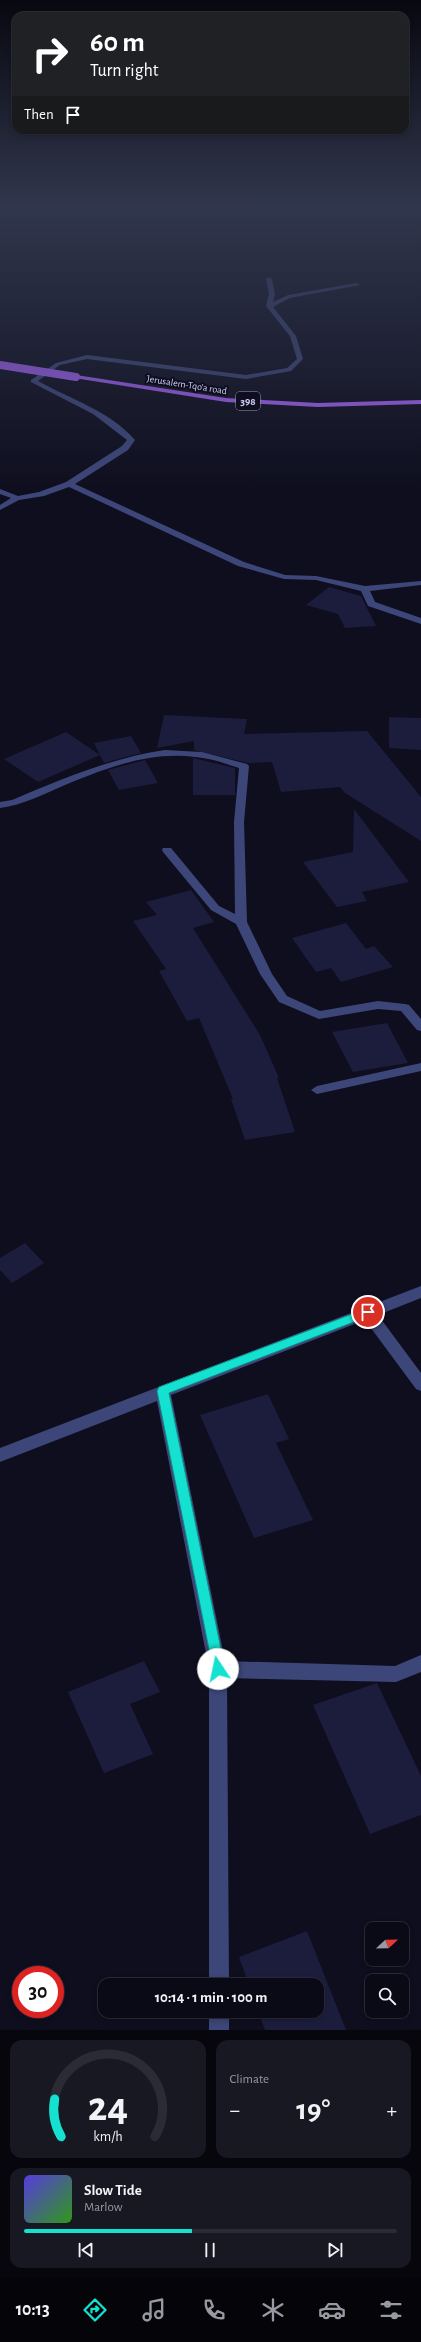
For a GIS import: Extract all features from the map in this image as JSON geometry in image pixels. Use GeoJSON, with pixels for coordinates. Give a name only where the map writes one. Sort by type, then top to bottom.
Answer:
{"type":"FeatureCollection","features":[{"type":"Feature","properties":{"kind":"main road","name":"Jerusalem-Tqo'a road"},"geometry":{"type":"LineString","coordinates":[[0,365],[226,400],[318,405],[421,402]]}},
{"type":"Feature","properties":{"kind":"street"},"geometry":{"type":"LineString","coordinates":[[269,306],[270,302]]}},
{"type":"Feature","properties":{"kind":"street"},"geometry":{"type":"LineString","coordinates":[[269,306],[278,302]]}},
{"type":"Feature","properties":{"kind":"street"},"geometry":{"type":"LineString","coordinates":[[0,508],[17,498],[41,494],[69,484],[125,448],[131,440],[115,424],[102,416],[54,394],[33,381],[58,364],[87,357],[246,376],[290,370],[300,360],[292,336],[269,306]]}},
{"type":"Feature","properties":{"kind":"street"},"geometry":{"type":"LineString","coordinates":[[69,484],[241,564],[284,577],[316,578],[365,589],[421,583]]}},
{"type":"Feature","properties":{"kind":"street"},"geometry":{"type":"LineString","coordinates":[[0,491],[17,498]]}},
{"type":"Feature","properties":{"kind":"street"},"geometry":{"type":"LineString","coordinates":[[365,589],[371,604],[421,620]]}},
{"type":"Feature","properties":{"kind":"street"},"geometry":{"type":"LineString","coordinates":[[0,805],[14,803],[124,760],[188,753],[244,766],[239,822],[241,922],[266,974],[283,999],[320,1015],[345,1012],[378,1005],[405,1008],[421,1027]]}},
{"type":"Feature","properties":{"kind":"street"},"geometry":{"type":"LineString","coordinates":[[167,850],[215,908],[241,922]]}},
{"type":"Feature","properties":{"kind":"street"},"geometry":{"type":"LineString","coordinates":[[317,1090],[421,1067]]}},
{"type":"Feature","properties":{"kind":"street"},"geometry":{"type":"LineString","coordinates":[[0,1454],[421,1292]]}},
{"type":"Feature","properties":{"kind":"street"},"geometry":{"type":"LineString","coordinates":[[368,1312],[421,1385]]}},
{"type":"Feature","properties":{"kind":"street"},"geometry":{"type":"LineString","coordinates":[[163,1391],[218,1669],[219,1978]]}},
{"type":"Feature","properties":{"kind":"street"},"geometry":{"type":"LineString","coordinates":[[218,1669],[396,1674],[421,1663]]}},
{"type":"Feature","properties":{"kind":"street"},"geometry":{"type":"LineString","coordinates":[[219,2018],[219,2030]]}},
{"type":"Feature","properties":{"kind":"building"},"geometry":{"type":"Polygon","coordinates":[[[329,587],[361,596],[376,626],[345,628],[338,614],[306,605],[329,587]]]}},
{"type":"Feature","properties":{"kind":"building"},"geometry":{"type":"Polygon","coordinates":[[[164,715],[247,719],[244,734],[367,731],[421,797],[421,841],[345,793],[340,787],[281,792],[272,762],[248,763],[194,750],[194,741],[157,748],[164,715]]]}},
{"type":"Feature","properties":{"kind":"building"},"geometry":{"type":"Polygon","coordinates":[[[389,717],[421,718],[421,750],[389,748],[389,717]]]}},
{"type":"Feature","properties":{"kind":"building"},"geometry":{"type":"Polygon","coordinates":[[[66,732],[100,755],[38,782],[4,759],[66,732]]]}},
{"type":"Feature","properties":{"kind":"building"},"geometry":{"type":"Polygon","coordinates":[[[131,736],[141,753],[104,763],[94,743],[131,736]]]}},
{"type":"Feature","properties":{"kind":"building"},"geometry":{"type":"Polygon","coordinates":[[[193,758],[235,768],[235,795],[193,795],[193,758]]]}},
{"type":"Feature","properties":{"kind":"building"},"geometry":{"type":"Polygon","coordinates":[[[145,760],[158,783],[119,790],[108,770],[145,760]]]}},
{"type":"Feature","properties":{"kind":"building"},"geometry":{"type":"Polygon","coordinates":[[[354,809],[409,882],[362,892],[367,901],[337,907],[303,862],[353,852],[354,809]]]}},
{"type":"Feature","properties":{"kind":"building"},"geometry":{"type":"Polygon","coordinates":[[[191,890],[214,922],[193,928],[260,1035],[279,1078],[277,1078],[295,1132],[245,1140],[231,1099],[233,1099],[199,1018],[187,1021],[159,971],[166,969],[133,921],[157,915],[146,902],[191,890]]]}},
{"type":"Feature","properties":{"kind":"building"},"geometry":{"type":"Polygon","coordinates":[[[346,923],[366,949],[374,946],[393,967],[341,982],[331,968],[316,972],[292,938],[346,923]]]}},
{"type":"Feature","properties":{"kind":"building"},"geometry":{"type":"Polygon","coordinates":[[[387,1023],[408,1063],[353,1072],[332,1032],[387,1023]]]}},
{"type":"Feature","properties":{"kind":"building"},"geometry":{"type":"Polygon","coordinates":[[[25,1243],[44,1263],[12,1283],[0,1270],[0,1258],[25,1243]]]}},
{"type":"Feature","properties":{"kind":"building"},"geometry":{"type":"Polygon","coordinates":[[[268,1394],[289,1439],[276,1443],[313,1520],[254,1538],[200,1415],[268,1394]]]}},
{"type":"Feature","properties":{"kind":"building"},"geometry":{"type":"Polygon","coordinates":[[[144,1661],[160,1692],[130,1704],[153,1754],[104,1773],[68,1692],[144,1661]]]}},
{"type":"Feature","properties":{"kind":"building"},"geometry":{"type":"Polygon","coordinates":[[[377,1683],[421,1776],[421,1815],[370,1834],[313,1705],[377,1683]]]}},
{"type":"Feature","properties":{"kind":"building"},"geometry":{"type":"Polygon","coordinates":[[[307,1931],[346,2030],[265,2030],[261,2018],[324,2018],[324,1978],[246,1978],[239,1957],[307,1931]]]}},
{"type":"Feature","properties":{"kind":"route"},"geometry":{"type":"LineString","coordinates":[[218,1669],[163,1391],[368,1312]]}}]}
